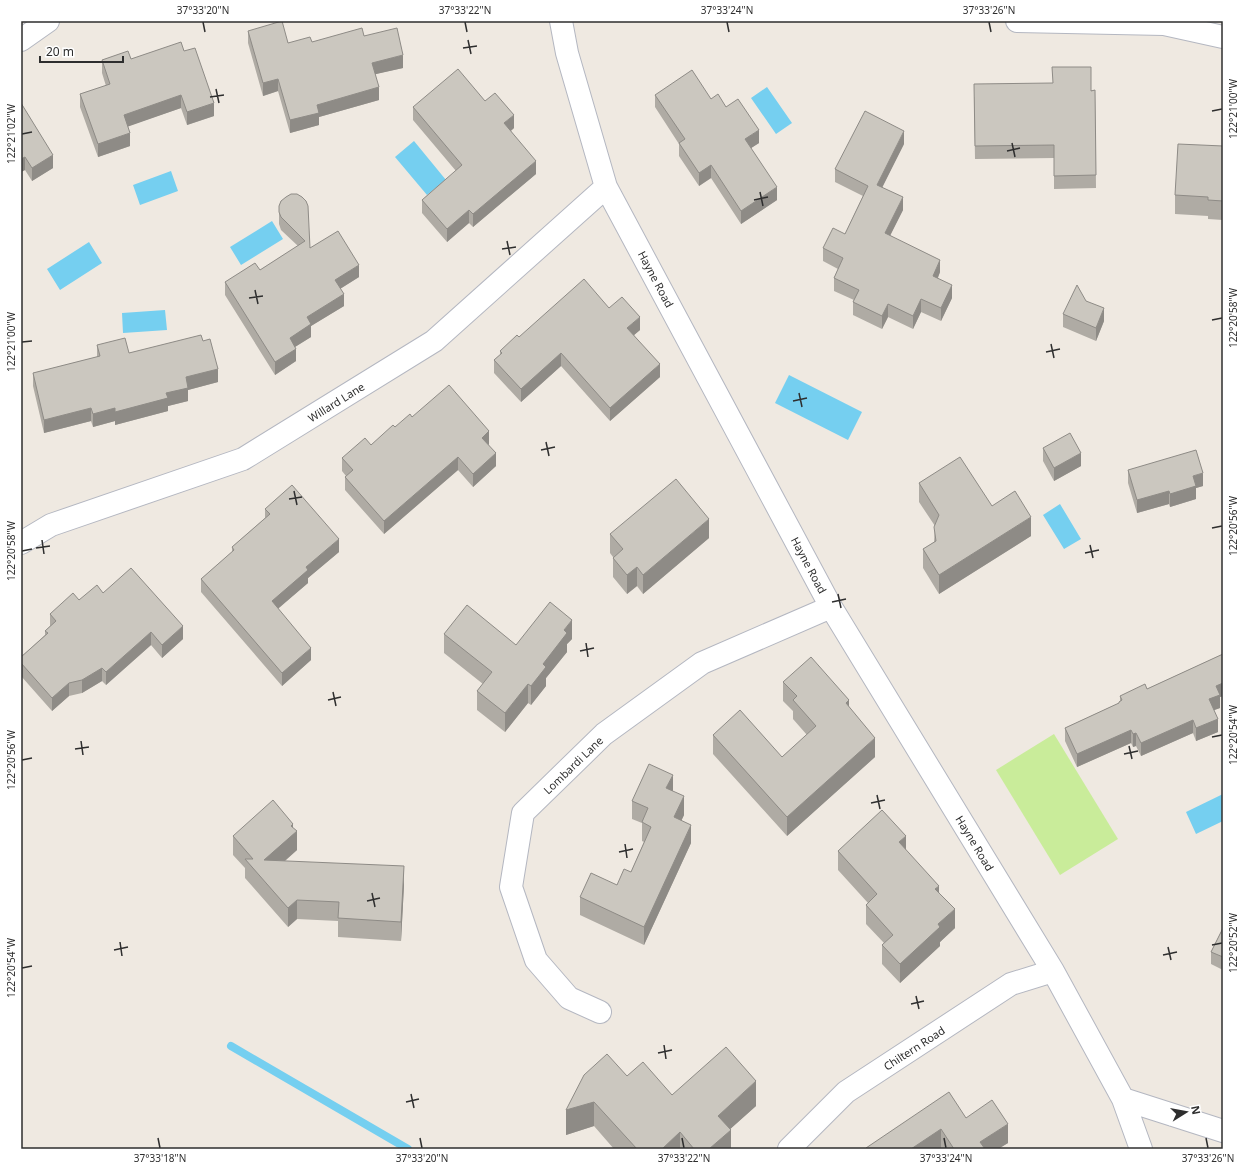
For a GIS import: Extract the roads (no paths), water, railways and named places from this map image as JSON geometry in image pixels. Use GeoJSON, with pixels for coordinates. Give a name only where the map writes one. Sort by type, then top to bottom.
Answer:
{"type":"FeatureCollection","features":[{"type":"Feature","properties":{"kind":"street"},"geometry":{"type":"LineString","coordinates":[[21,40],[48,21]]}},
{"type":"Feature","properties":{"kind":"street","name":"Hayne Road"},"geometry":{"type":"LineString","coordinates":[[561,21],[567,53],[606,187],[831,607],[1053,971],[1123,1099],[1141,1149]]}},
{"type":"Feature","properties":{"kind":"street"},"geometry":{"type":"LineString","coordinates":[[1017,21],[1164,24],[1223,38]]}},
{"type":"Feature","properties":{"kind":"street","name":"Willard Lane"},"geometry":{"type":"LineString","coordinates":[[21,543],[51,525],[243,459],[434,341],[606,187]]}},
{"type":"Feature","properties":{"kind":"street","name":"Lombardi Lane"},"geometry":{"type":"LineString","coordinates":[[600,1012],[569,998],[536,960],[511,887],[523,813],[604,734],[702,663],[831,607]]}},
{"type":"Feature","properties":{"kind":"street","name":"Chiltern Road"},"geometry":{"type":"LineString","coordinates":[[790,1149],[846,1092],[1011,984],[1053,971]]}},
{"type":"Feature","properties":{"kind":"street"},"geometry":{"type":"LineString","coordinates":[[1123,1099],[1223,1131]]}},
{"type":"Feature","properties":{"kind":"water"},"geometry":{"type":"Polygon","coordinates":[[[767,87],[792,123],[776,134],[751,98],[767,87]]]}},
{"type":"Feature","properties":{"kind":"water"},"geometry":{"type":"Polygon","coordinates":[[[414,141],[446,180],[427,195],[395,157],[414,141]]]}},
{"type":"Feature","properties":{"kind":"water"},"geometry":{"type":"Polygon","coordinates":[[[171,171],[178,191],[140,205],[133,185],[171,171]]]}},
{"type":"Feature","properties":{"kind":"water"},"geometry":{"type":"Polygon","coordinates":[[[272,221],[283,239],[241,265],[230,247],[272,221]]]}},
{"type":"Feature","properties":{"kind":"water"},"geometry":{"type":"Polygon","coordinates":[[[89,242],[102,263],[60,290],[47,269],[89,242]]]}},
{"type":"Feature","properties":{"kind":"water"},"geometry":{"type":"Polygon","coordinates":[[[165,310],[167,330],[123,333],[122,313],[165,310]]]}},
{"type":"Feature","properties":{"kind":"water"},"geometry":{"type":"Polygon","coordinates":[[[789,375],[862,412],[848,440],[775,403],[789,375]]]}},
{"type":"Feature","properties":{"kind":"water"},"geometry":{"type":"Polygon","coordinates":[[[1060,504],[1081,539],[1064,549],[1043,515],[1060,504]]]}},
{"type":"Feature","properties":{"kind":"water"},"geometry":{"type":"Polygon","coordinates":[[[1223,794],[1223,821],[1196,834],[1186,812],[1223,794]]]}},
{"type":"Feature","properties":{"kind":"waterway"},"geometry":{"type":"LineString","coordinates":[[231,1046],[408,1149]]}}]}
